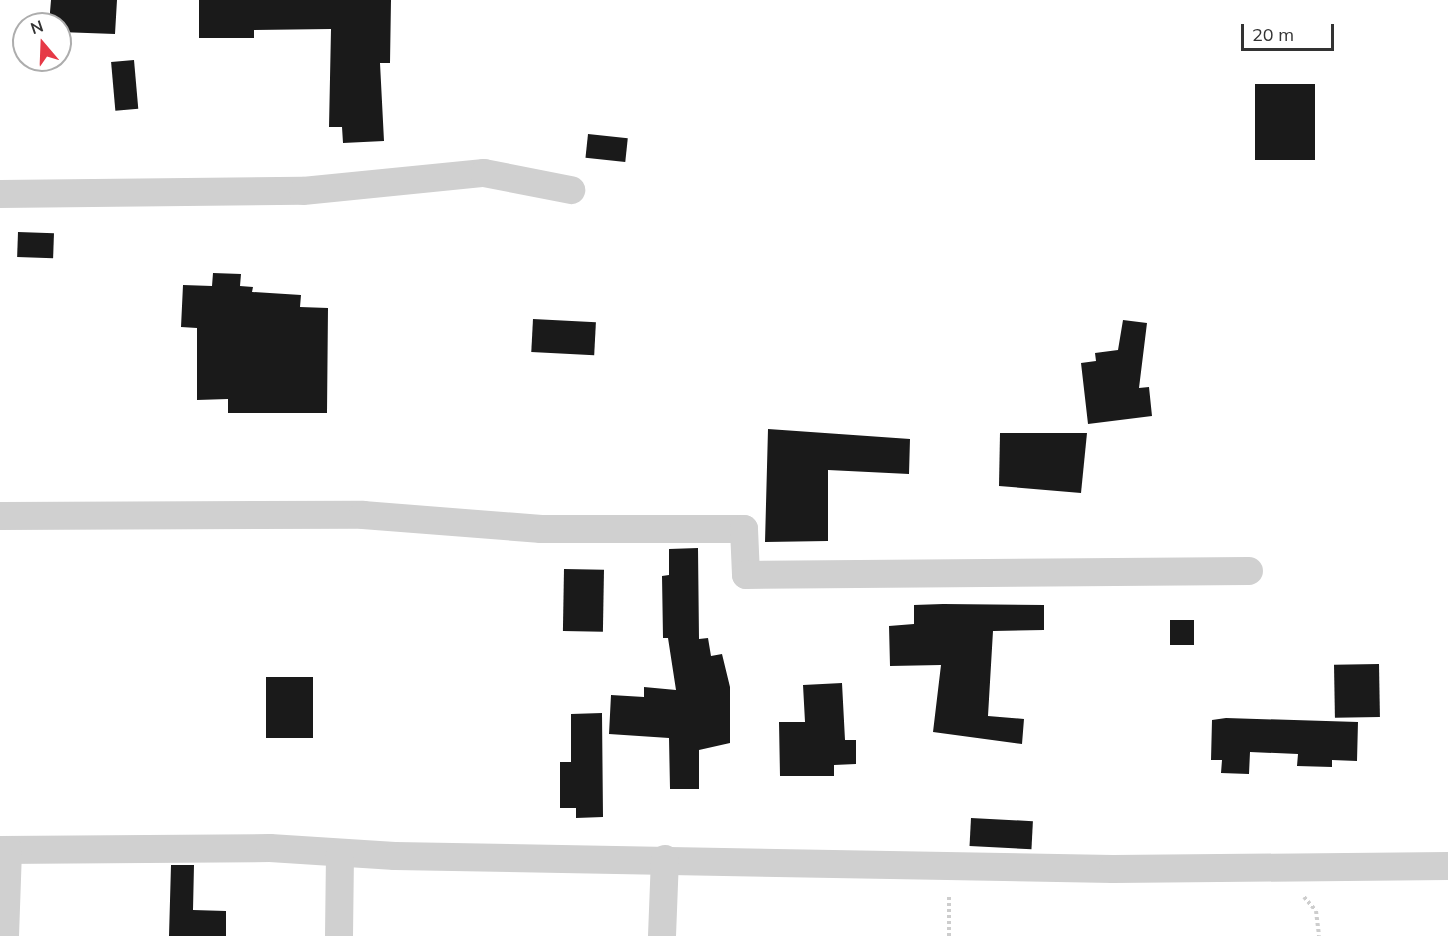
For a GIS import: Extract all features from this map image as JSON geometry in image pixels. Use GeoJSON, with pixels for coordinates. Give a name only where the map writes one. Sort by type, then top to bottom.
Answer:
{"type":"FeatureCollection","features":[{"type":"Feature","properties":{"kind":"street"},"geometry":{"type":"LineString","coordinates":[[0,194],[303,191],[484,173],[572,190]]}},
{"type":"Feature","properties":{"kind":"street"},"geometry":{"type":"LineString","coordinates":[[0,516],[363,515],[541,529],[744,529],[746,575],[1249,571]]}},
{"type":"Feature","properties":{"kind":"street"},"geometry":{"type":"LineString","coordinates":[[5,936],[4,850],[270,848],[340,853],[949,866],[1448,866]]}},
{"type":"Feature","properties":{"kind":"street"},"geometry":{"type":"LineString","coordinates":[[339,936],[340,853]]}},
{"type":"Feature","properties":{"kind":"street"},"geometry":{"type":"LineString","coordinates":[[662,936],[665,859]]}},
{"type":"Feature","properties":{"kind":"path"},"geometry":{"type":"LineString","coordinates":[[949,866],[949,936]]}},
{"type":"Feature","properties":{"kind":"building"},"geometry":{"type":"Polygon","coordinates":[[[51,0],[117,0],[115,34],[72,32],[72,12],[50,12],[51,0]]]}},
{"type":"Feature","properties":{"kind":"building"},"geometry":{"type":"Polygon","coordinates":[[[199,0],[391,0],[390,63],[380,63],[384,141],[343,143],[342,127],[329,127],[331,29],[254,30],[254,38],[199,38],[199,0]]]}},
{"type":"Feature","properties":{"kind":"building"},"geometry":{"type":"Polygon","coordinates":[[[134,60],[138,109],[115,111],[111,62],[134,60]]]}},
{"type":"Feature","properties":{"kind":"building"},"geometry":{"type":"Polygon","coordinates":[[[1255,84],[1315,84],[1315,160],[1255,160],[1255,84]]]}},
{"type":"Feature","properties":{"kind":"building"},"geometry":{"type":"Polygon","coordinates":[[[588,134],[628,138],[625,162],[585,158],[588,134]]]}},
{"type":"Feature","properties":{"kind":"building"},"geometry":{"type":"Polygon","coordinates":[[[18,232],[54,233],[53,258],[17,257],[18,232]]]}},
{"type":"Feature","properties":{"kind":"building"},"geometry":{"type":"Polygon","coordinates":[[[213,273],[241,274],[240,286],[253,287],[252,292],[301,295],[300,307],[328,308],[327,413],[228,413],[228,399],[197,400],[197,328],[181,327],[183,285],[212,286],[213,273]]]}},
{"type":"Feature","properties":{"kind":"building"},"geometry":{"type":"Polygon","coordinates":[[[533,319],[596,322],[594,355],[531,352],[533,319]]]}},
{"type":"Feature","properties":{"kind":"building"},"geometry":{"type":"Polygon","coordinates":[[[1123,320],[1147,323],[1139,388],[1149,387],[1152,416],[1088,424],[1081,363],[1096,361],[1095,353],[1118,350],[1123,320]]]}},
{"type":"Feature","properties":{"kind":"building"},"geometry":{"type":"Polygon","coordinates":[[[768,429],[910,439],[909,474],[828,470],[828,541],[765,542],[768,429]]]}},
{"type":"Feature","properties":{"kind":"building"},"geometry":{"type":"Polygon","coordinates":[[[1000,433],[1087,433],[1081,493],[999,486],[1000,433]]]}},
{"type":"Feature","properties":{"kind":"building"},"geometry":{"type":"Polygon","coordinates":[[[698,548],[699,639],[708,638],[711,656],[722,654],[730,687],[730,743],[699,750],[699,789],[670,789],[669,738],[609,734],[611,695],[644,697],[644,687],[676,690],[668,638],[663,638],[662,576],[669,575],[669,549],[698,548]]]}},
{"type":"Feature","properties":{"kind":"building"},"geometry":{"type":"Polygon","coordinates":[[[564,569],[604,570],[603,632],[563,631],[564,569]]]}},
{"type":"Feature","properties":{"kind":"building"},"geometry":{"type":"Polygon","coordinates":[[[914,605],[1044,605],[1044,630],[993,631],[988,716],[1024,719],[1022,744],[933,732],[941,665],[890,666],[889,626],[914,624],[914,605]]]}},
{"type":"Feature","properties":{"kind":"building"},"geometry":{"type":"Polygon","coordinates":[[[1170,620],[1194,620],[1194,645],[1170,645],[1170,620]]]}},
{"type":"Feature","properties":{"kind":"building"},"geometry":{"type":"Polygon","coordinates":[[[1379,664],[1380,717],[1335,718],[1334,665],[1379,664]]]}},
{"type":"Feature","properties":{"kind":"building"},"geometry":{"type":"Polygon","coordinates":[[[266,677],[313,677],[313,738],[266,738],[266,677]]]}},
{"type":"Feature","properties":{"kind":"building"},"geometry":{"type":"Polygon","coordinates":[[[842,683],[845,740],[856,740],[856,764],[834,765],[834,776],[780,776],[779,722],[805,722],[803,685],[842,683]]]}},
{"type":"Feature","properties":{"kind":"building"},"geometry":{"type":"Polygon","coordinates":[[[602,713],[603,817],[576,818],[576,808],[560,808],[560,762],[571,762],[571,714],[602,713]]]}},
{"type":"Feature","properties":{"kind":"building"},"geometry":{"type":"Polygon","coordinates":[[[1226,718],[1358,722],[1357,761],[1332,760],[1332,767],[1297,766],[1298,754],[1250,752],[1249,774],[1221,773],[1222,760],[1211,760],[1212,720],[1226,718]]]}},
{"type":"Feature","properties":{"kind":"building"},"geometry":{"type":"Polygon","coordinates":[[[971,818],[1033,821],[1031,849],[970,846],[971,818]]]}},
{"type":"Feature","properties":{"kind":"building"},"geometry":{"type":"Polygon","coordinates":[[[171,865],[194,865],[193,910],[226,911],[226,936],[169,936],[171,865]]]}}]}
